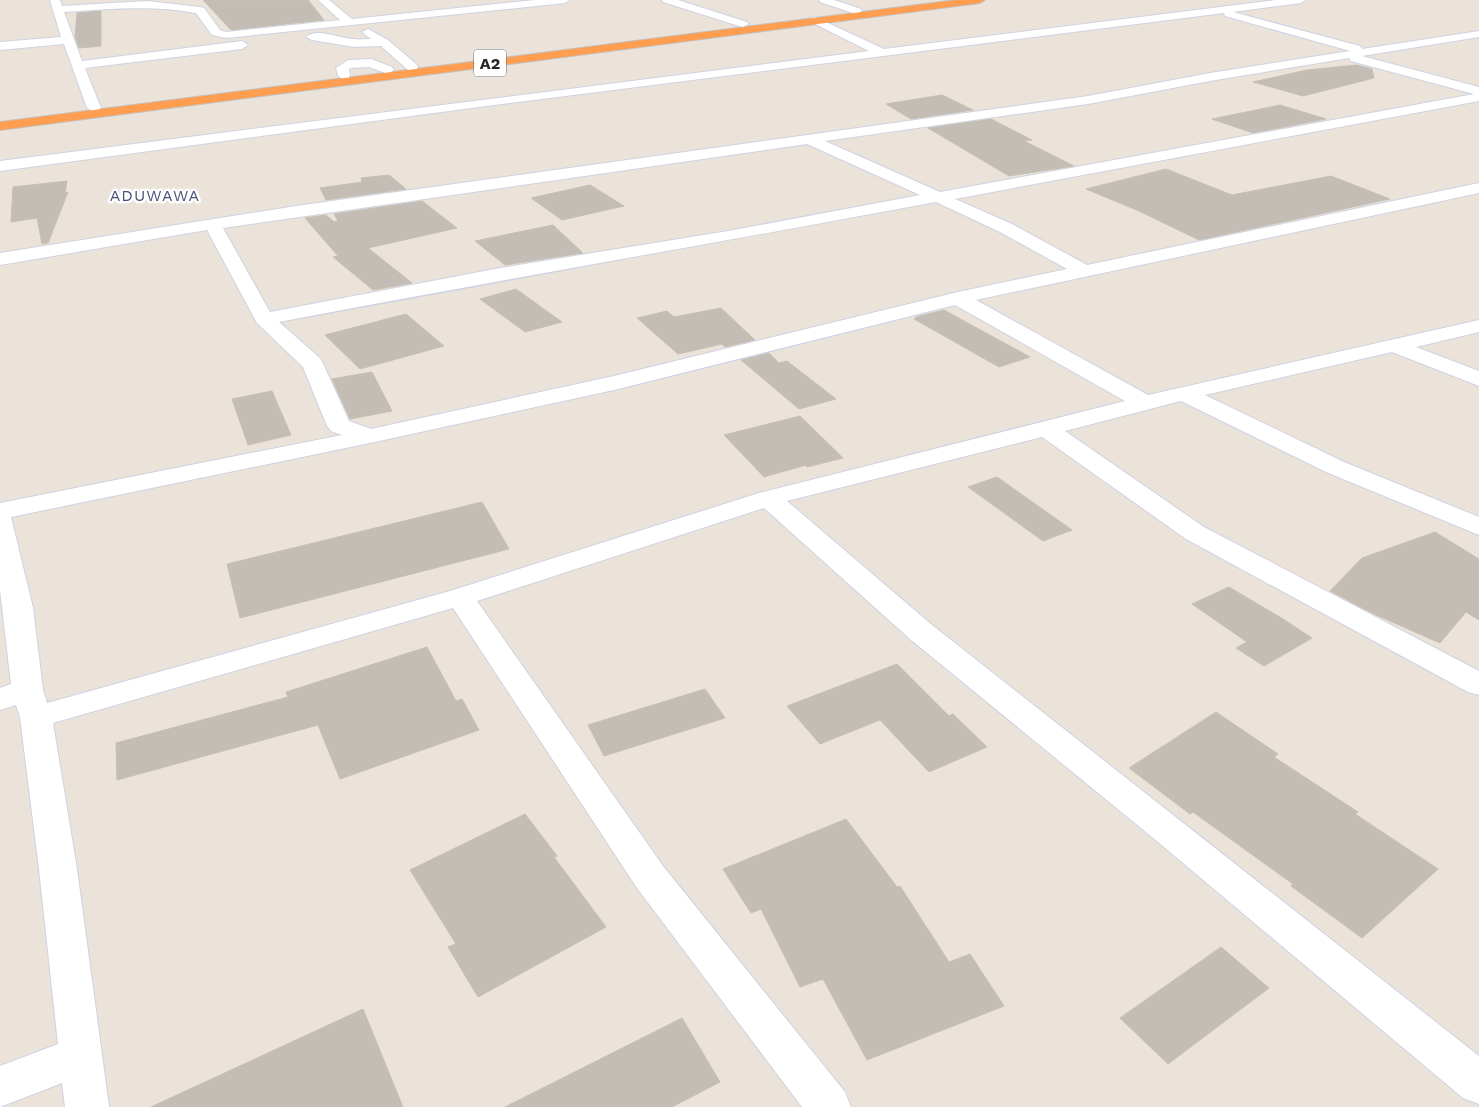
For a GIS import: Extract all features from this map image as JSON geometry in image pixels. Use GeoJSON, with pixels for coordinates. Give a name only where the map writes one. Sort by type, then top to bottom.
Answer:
{"type":"FeatureCollection","features":[{"type":"Feature","properties":{"kind":"highway","name":"A2"},"geometry":{"type":"LineString","coordinates":[[388,70],[942,0]]}},
{"type":"Feature","properties":{"kind":"highway","name":"A2"},"geometry":{"type":"LineString","coordinates":[[0,126],[980,0]]}},
{"type":"Feature","properties":{"kind":"highway"},"geometry":{"type":"LineString","coordinates":[[0,119],[344,76]]}},
{"type":"Feature","properties":{"kind":"street"},"geometry":{"type":"LineString","coordinates":[[323,0],[384,42],[412,67]]}},
{"type":"Feature","properties":{"kind":"street"},"geometry":{"type":"LineString","coordinates":[[500,0],[513,6]]}},
{"type":"Feature","properties":{"kind":"street"},"geometry":{"type":"LineString","coordinates":[[94,108],[57,5],[133,4],[180,6],[200,10],[216,33],[220,35],[566,0]]}},
{"type":"Feature","properties":{"kind":"street"},"geometry":{"type":"LineString","coordinates":[[667,0],[743,24]]}},
{"type":"Feature","properties":{"kind":"street"},"geometry":{"type":"LineString","coordinates":[[824,0],[857,11]]}},
{"type":"Feature","properties":{"kind":"street"},"geometry":{"type":"LineString","coordinates":[[1228,0],[1246,7]]}},
{"type":"Feature","properties":{"kind":"street"},"geometry":{"type":"LineString","coordinates":[[0,166],[479,103],[1301,0]]}},
{"type":"Feature","properties":{"kind":"street"},"geometry":{"type":"LineString","coordinates":[[1218,11],[1365,52]]}},
{"type":"Feature","properties":{"kind":"street"},"geometry":{"type":"LineString","coordinates":[[815,20],[883,53]]}},
{"type":"Feature","properties":{"kind":"street"},"geometry":{"type":"LineString","coordinates":[[0,259],[212,224],[811,140],[958,116],[1093,99],[1182,84],[1210,77],[1479,34]]}},
{"type":"Feature","properties":{"kind":"street"},"geometry":{"type":"LineString","coordinates":[[77,65],[308,37],[322,37],[354,43],[384,42]]}},
{"type":"Feature","properties":{"kind":"street"},"geometry":{"type":"LineString","coordinates":[[0,46],[68,40]]}},
{"type":"Feature","properties":{"kind":"street"},"geometry":{"type":"LineString","coordinates":[[1344,55],[1479,90]]}},
{"type":"Feature","properties":{"kind":"street"},"geometry":{"type":"LineString","coordinates":[[344,76],[342,68],[348,64],[372,63],[388,70]]}},
{"type":"Feature","properties":{"kind":"street"},"geometry":{"type":"LineString","coordinates":[[264,319],[500,274],[728,236],[1479,97]]}},
{"type":"Feature","properties":{"kind":"street"},"geometry":{"type":"LineString","coordinates":[[811,140],[938,196],[1038,244],[1086,272]]}},
{"type":"Feature","properties":{"kind":"street"},"geometry":{"type":"LineString","coordinates":[[18,164],[27,177],[33,178]]}},
{"type":"Feature","properties":{"kind":"street"},"geometry":{"type":"LineString","coordinates":[[0,511],[370,436],[614,383],[958,298],[1479,188]]}},
{"type":"Feature","properties":{"kind":"street"},"geometry":{"type":"LineString","coordinates":[[212,224],[264,319],[313,364],[339,426],[370,436]]}},
{"type":"Feature","properties":{"kind":"street"},"geometry":{"type":"LineString","coordinates":[[958,298],[1145,403]]}},
{"type":"Feature","properties":{"kind":"street"},"geometry":{"type":"LineString","coordinates":[[21,702],[460,597],[768,498],[1046,430],[1183,393],[1479,326]]}},
{"type":"Feature","properties":{"kind":"street"},"geometry":{"type":"LineString","coordinates":[[1396,346],[1479,379]]}},
{"type":"Feature","properties":{"kind":"street"},"geometry":{"type":"LineString","coordinates":[[1183,393],[1335,467],[1479,527]]}},
{"type":"Feature","properties":{"kind":"street"},"geometry":{"type":"LineString","coordinates":[[1046,430],[1195,534],[1479,684]]}},
{"type":"Feature","properties":{"kind":"street"},"geometry":{"type":"LineString","coordinates":[[768,498],[921,632],[1166,826],[1479,1083]]}},
{"type":"Feature","properties":{"kind":"street"},"geometry":{"type":"LineString","coordinates":[[0,520],[18,608],[21,702],[58,868],[87,1107]]}},
{"type":"Feature","properties":{"kind":"street"},"geometry":{"type":"LineString","coordinates":[[460,597],[650,877],[829,1107]]}},
{"type":"Feature","properties":{"kind":"street"},"geometry":{"type":"LineString","coordinates":[[0,1087],[80,1056]]}},
{"type":"Feature","properties":{"kind":"building"},"geometry":{"type":"Polygon","coordinates":[[[203,0],[308,0],[324,20],[231,30],[203,0]]]}},
{"type":"Feature","properties":{"kind":"building"},"geometry":{"type":"Polygon","coordinates":[[[101,11],[101,46],[79,48],[75,37],[77,13],[101,11]]]}},
{"type":"Feature","properties":{"kind":"building"},"geometry":{"type":"Polygon","coordinates":[[[1357,65],[1372,69],[1374,78],[1303,96],[1253,82],[1307,70],[1357,65]]]}},
{"type":"Feature","properties":{"kind":"building"},"geometry":{"type":"Polygon","coordinates":[[[942,95],[973,110],[911,119],[886,104],[942,95]]]}},
{"type":"Feature","properties":{"kind":"building"},"geometry":{"type":"Polygon","coordinates":[[[1280,105],[1326,119],[1253,133],[1212,119],[1280,105]]]}},
{"type":"Feature","properties":{"kind":"building"},"geometry":{"type":"Polygon","coordinates":[[[991,119],[1032,140],[1024,141],[1074,166],[1009,176],[928,128],[991,119]]]}},
{"type":"Feature","properties":{"kind":"building"},"geometry":{"type":"Polygon","coordinates":[[[1166,169],[1232,195],[1331,176],[1390,199],[1199,240],[1139,211],[1086,189],[1166,169]]]}},
{"type":"Feature","properties":{"kind":"building"},"geometry":{"type":"Polygon","coordinates":[[[389,175],[406,189],[326,200],[320,188],[362,182],[361,178],[389,175]]]}},
{"type":"Feature","properties":{"kind":"building"},"geometry":{"type":"Polygon","coordinates":[[[67,181],[65,193],[68,192],[48,243],[42,244],[37,218],[11,222],[13,187],[67,181]]]}},
{"type":"Feature","properties":{"kind":"building"},"geometry":{"type":"Polygon","coordinates":[[[590,185],[624,206],[562,220],[531,198],[590,185]]]}},
{"type":"Feature","properties":{"kind":"building"},"geometry":{"type":"Polygon","coordinates":[[[422,201],[457,228],[368,248],[412,283],[373,290],[333,257],[338,256],[305,218],[326,215],[334,222],[338,221],[334,214],[422,201]]]}},
{"type":"Feature","properties":{"kind":"building"},"geometry":{"type":"Polygon","coordinates":[[[553,225],[583,253],[505,265],[475,241],[553,225]]]}},
{"type":"Feature","properties":{"kind":"building"},"geometry":{"type":"Polygon","coordinates":[[[516,289],[562,322],[525,332],[480,299],[516,289]]]}},
{"type":"Feature","properties":{"kind":"building"},"geometry":{"type":"Polygon","coordinates":[[[721,308],[755,340],[725,347],[722,344],[678,354],[637,318],[667,311],[674,317],[721,308]]]}},
{"type":"Feature","properties":{"kind":"building"},"geometry":{"type":"Polygon","coordinates":[[[944,310],[1030,357],[999,367],[914,319],[944,310]]]}},
{"type":"Feature","properties":{"kind":"building"},"geometry":{"type":"Polygon","coordinates":[[[406,314],[444,346],[360,369],[325,335],[406,314]]]}},
{"type":"Feature","properties":{"kind":"building"},"geometry":{"type":"Polygon","coordinates":[[[769,353],[779,363],[787,361],[836,399],[799,409],[741,360],[769,353]]]}},
{"type":"Feature","properties":{"kind":"building"},"geometry":{"type":"Polygon","coordinates":[[[372,372],[392,411],[350,419],[332,379],[372,372]]]}},
{"type":"Feature","properties":{"kind":"building"},"geometry":{"type":"Polygon","coordinates":[[[272,391],[291,435],[248,445],[232,399],[272,391]]]}},
{"type":"Feature","properties":{"kind":"building"},"geometry":{"type":"Polygon","coordinates":[[[800,416],[843,458],[807,467],[806,465],[764,477],[724,435],[800,416]]]}},
{"type":"Feature","properties":{"kind":"building"},"geometry":{"type":"Polygon","coordinates":[[[997,477],[1072,530],[1043,541],[968,487],[997,477]]]}},
{"type":"Feature","properties":{"kind":"building"},"geometry":{"type":"Polygon","coordinates":[[[482,502],[509,549],[240,618],[227,564],[482,502]]]}},
{"type":"Feature","properties":{"kind":"building"},"geometry":{"type":"Polygon","coordinates":[[[1435,532],[1479,559],[1479,620],[1466,612],[1440,643],[1374,614],[1330,591],[1362,558],[1435,532]]]}},
{"type":"Feature","properties":{"kind":"building"},"geometry":{"type":"Polygon","coordinates":[[[1229,587],[1312,638],[1264,666],[1236,648],[1247,642],[1192,604],[1229,587]]]}},
{"type":"Feature","properties":{"kind":"building"},"geometry":{"type":"Polygon","coordinates":[[[427,647],[456,701],[462,699],[479,730],[340,779],[318,725],[117,780],[116,743],[288,697],[286,692],[427,647]]]}},
{"type":"Feature","properties":{"kind":"building"},"geometry":{"type":"Polygon","coordinates":[[[897,664],[949,716],[953,714],[987,747],[929,772],[880,720],[820,744],[787,706],[897,664]]]}},
{"type":"Feature","properties":{"kind":"building"},"geometry":{"type":"Polygon","coordinates":[[[705,689],[725,718],[604,756],[588,725],[705,689]]]}},
{"type":"Feature","properties":{"kind":"building"},"geometry":{"type":"Polygon","coordinates":[[[1216,712],[1278,754],[1274,757],[1358,812],[1355,814],[1438,869],[1362,938],[1291,886],[1293,884],[1193,812],[1190,814],[1129,768],[1216,712]]]}},
{"type":"Feature","properties":{"kind":"building"},"geometry":{"type":"Polygon","coordinates":[[[525,814],[557,856],[554,857],[606,927],[478,997],[448,947],[456,944],[410,870],[525,814]]]}},
{"type":"Feature","properties":{"kind":"building"},"geometry":{"type":"Polygon","coordinates":[[[846,819],[897,887],[900,886],[949,962],[970,954],[1004,1006],[867,1060],[823,979],[800,987],[761,909],[751,913],[723,869],[846,819]]]}},
{"type":"Feature","properties":{"kind":"building"},"geometry":{"type":"Polygon","coordinates":[[[1221,947],[1269,988],[1168,1064],[1120,1018],[1221,947]]]}},
{"type":"Feature","properties":{"kind":"building"},"geometry":{"type":"Polygon","coordinates":[[[363,1009],[403,1107],[151,1107],[363,1009]]]}},
{"type":"Feature","properties":{"kind":"building"},"geometry":{"type":"Polygon","coordinates":[[[682,1018],[720,1082],[672,1107],[505,1107],[682,1018]]]}},
{"type":"Feature","properties":{"kind":"district","name":"ADUWAWA"},"geometry":{"type":"Point","coordinates":[155,195]}}]}
